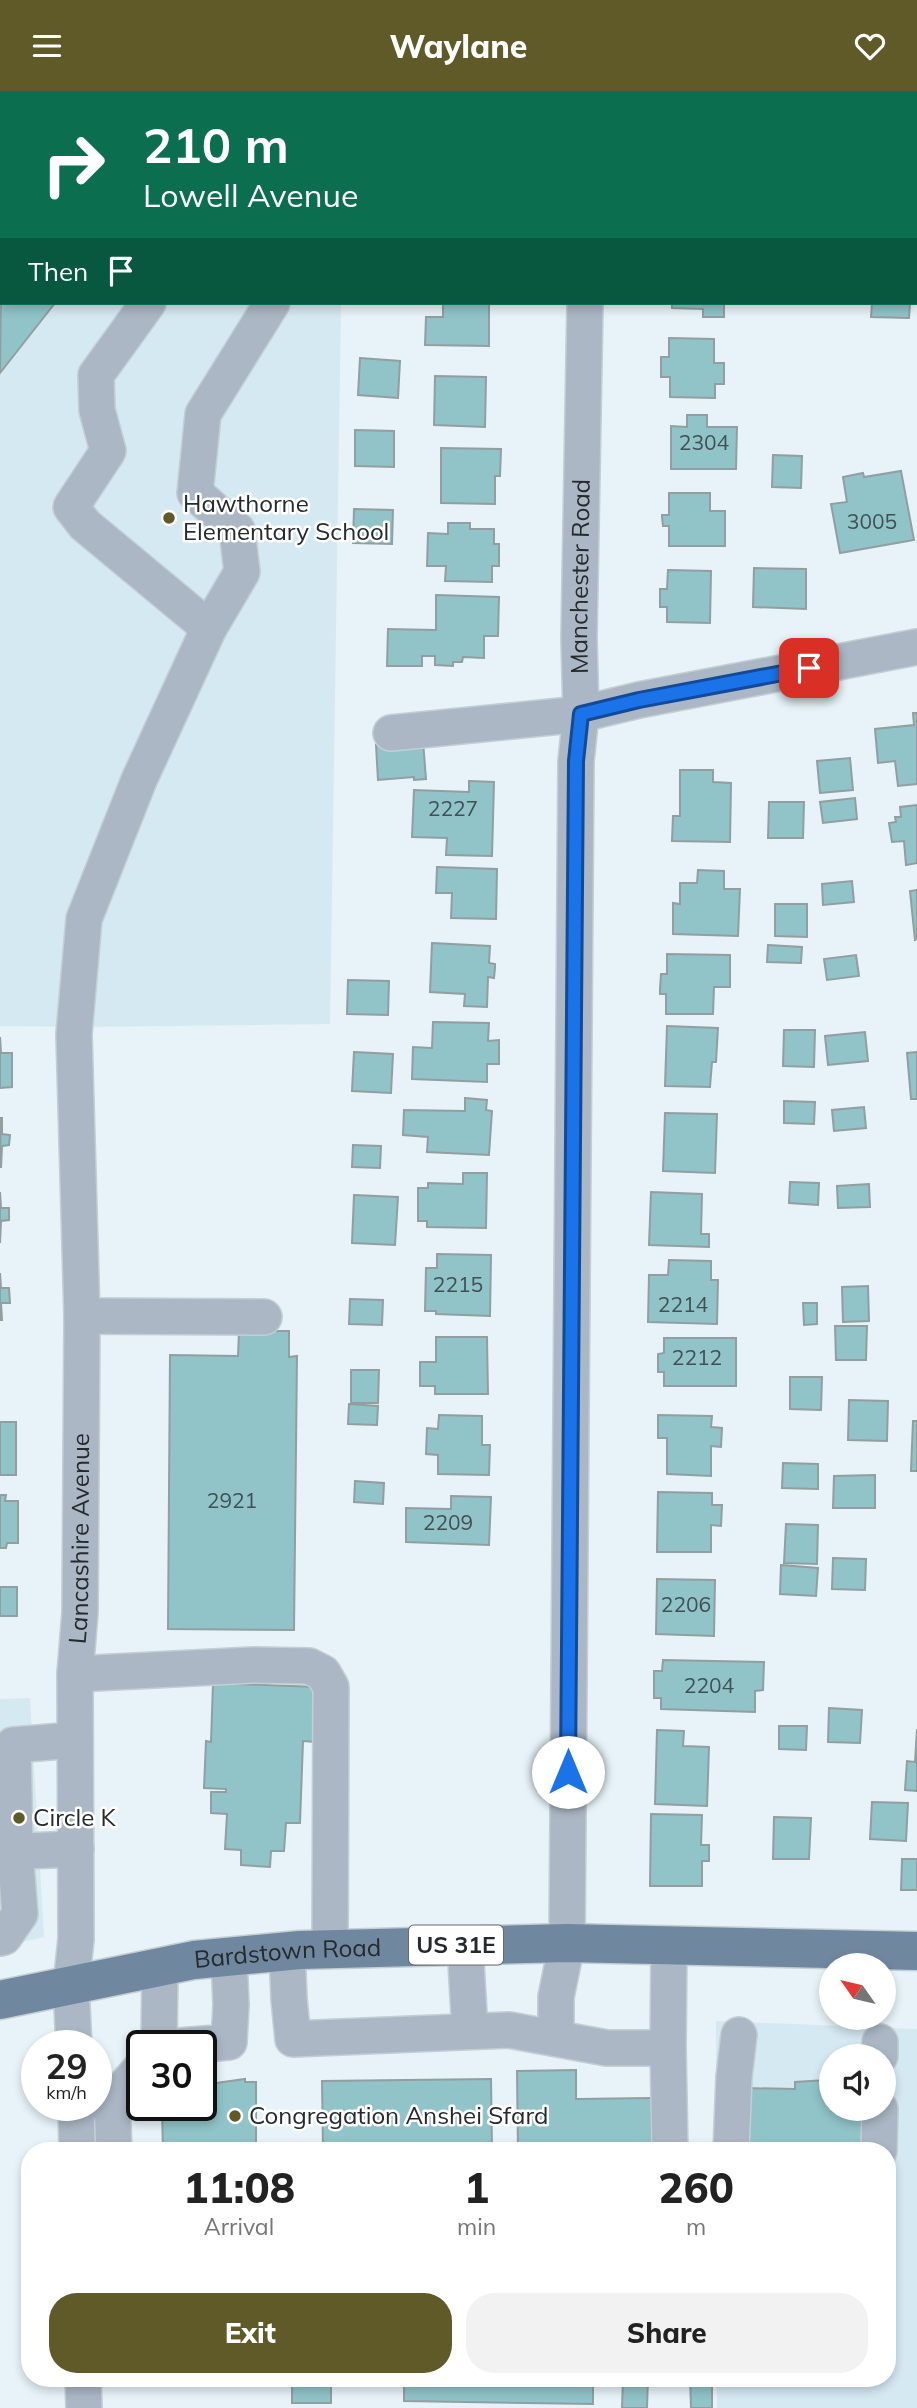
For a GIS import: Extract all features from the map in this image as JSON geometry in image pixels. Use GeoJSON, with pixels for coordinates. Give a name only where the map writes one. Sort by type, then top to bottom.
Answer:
{"type":"FeatureCollection","features":[{"type":"Feature","properties":{"kind":"main road","name":"Bardstown Road"},"geometry":{"type":"LineString","coordinates":[[0,2000],[194,1960],[287,1951],[567,1943],[917,1951]]}},
{"type":"Feature","properties":{"kind":"street"},"geometry":{"type":"LineString","coordinates":[[147,305],[96,375],[97,410],[108,451],[71,507],[85,525],[209,628]]}},
{"type":"Feature","properties":{"kind":"street","name":"Lancashire Avenue"},"geometry":{"type":"LineString","coordinates":[[73,2030],[71,1986],[76,1939],[75,1674],[80,1612],[82,1316],[75,1034],[84,919],[139,780],[209,628],[242,572],[237,530],[195,493],[203,414],[271,305]]}},
{"type":"Feature","properties":{"kind":"street","name":"Manchester Road"},"geometry":{"type":"LineString","coordinates":[[556,2038],[556,1997],[567,1943],[576,761],[581,714],[579,638],[585,305]]}},
{"type":"Feature","properties":{"kind":"street"},"geometry":{"type":"LineString","coordinates":[[391,733],[581,714],[639,700],[917,647]]}},
{"type":"Feature","properties":{"kind":"street"},"geometry":{"type":"LineString","coordinates":[[82,1316],[264,1317]]}},
{"type":"Feature","properties":{"kind":"street"},"geometry":{"type":"LineString","coordinates":[[75,1674],[253,1665],[309,1666],[323,1674],[331,1687],[330,1949]]}},
{"type":"Feature","properties":{"kind":"street"},"geometry":{"type":"LineString","coordinates":[[0,1938],[4,1937],[20,1914],[7,1852],[13,1745],[75,1740]]}},
{"type":"Feature","properties":{"kind":"street"},"geometry":{"type":"LineString","coordinates":[[7,1852],[76,1849]]}},
{"type":"Feature","properties":{"kind":"street"},"geometry":{"type":"LineString","coordinates":[[465,1945],[470,2031]]}},
{"type":"Feature","properties":{"kind":"street"},"geometry":{"type":"LineString","coordinates":[[669,1946],[670,2142]]}},
{"type":"Feature","properties":{"kind":"street"},"geometry":{"type":"LineString","coordinates":[[287,1951],[293,2039],[509,2029],[607,2049],[668,2049]]}},
{"type":"Feature","properties":{"kind":"street"},"geometry":{"type":"LineString","coordinates":[[217,2043],[229,2042],[229,1957]]}},
{"type":"Feature","properties":{"kind":"street"},"geometry":{"type":"LineString","coordinates":[[159,2030],[160,1967]]}},
{"type":"Feature","properties":{"kind":"street"},"geometry":{"type":"LineString","coordinates":[[731,2142],[739,2035]]}},
{"type":"Feature","properties":{"kind":"street"},"geometry":{"type":"LineString","coordinates":[[112,2094],[126,2081]]}},
{"type":"Feature","properties":{"kind":"street"},"geometry":{"type":"LineString","coordinates":[[76,2121],[77,2142]]}},
{"type":"Feature","properties":{"kind":"street"},"geometry":{"type":"LineString","coordinates":[[108,2121],[112,2142]]}},
{"type":"Feature","properties":{"kind":"street"},"geometry":{"type":"LineString","coordinates":[[879,2142],[880,2121]]}},
{"type":"Feature","properties":{"kind":"street"},"geometry":{"type":"LineString","coordinates":[[83,2387],[84,2408]]}},
{"type":"Feature","properties":{"kind":"shaded area","name":"Hawthorne Elementary School"},"geometry":{"type":"Polygon","coordinates":[[[0,305],[341,305],[330,1024],[0,1026],[0,305]]]}},
{"type":"Feature","properties":{"kind":"shaded area","name":"Circle K"},"geometry":{"type":"Polygon","coordinates":[[[30,1698],[44,1937],[0,1947],[0,1699],[30,1698]]]}},
{"type":"Feature","properties":{"kind":"shaded area"},"geometry":{"type":"Polygon","coordinates":[[[716,2021],[819,2025],[819,2030],[917,2029],[917,2408],[717,2408],[717,2387],[896,2387],[896,2142],[716,2142],[716,2021]]]}},
{"type":"Feature","properties":{"kind":"building"},"geometry":{"type":"Polygon","coordinates":[[[1,305],[53,305],[0,373],[1,305]]]}},
{"type":"Feature","properties":{"kind":"building"},"geometry":{"type":"Polygon","coordinates":[[[443,305],[489,305],[489,346],[425,345],[426,317],[443,317],[443,305]]]}},
{"type":"Feature","properties":{"kind":"building"},"geometry":{"type":"Polygon","coordinates":[[[672,305],[724,305],[724,317],[703,317],[703,309],[672,308],[672,305]]]}},
{"type":"Feature","properties":{"kind":"building"},"geometry":{"type":"Polygon","coordinates":[[[872,305],[910,305],[909,318],[871,317],[872,305]]]}},
{"type":"Feature","properties":{"kind":"building"},"geometry":{"type":"Polygon","coordinates":[[[669,338],[714,339],[714,363],[724,363],[724,384],[715,384],[715,398],[670,397],[670,377],[661,377],[661,357],[669,357],[669,338]]]}},
{"type":"Feature","properties":{"kind":"building"},"geometry":{"type":"Polygon","coordinates":[[[360,358],[400,361],[398,398],[358,395],[360,358]]]}},
{"type":"Feature","properties":{"kind":"building"},"geometry":{"type":"Polygon","coordinates":[[[435,376],[486,377],[485,427],[434,425],[435,376]]]}},
{"type":"Feature","properties":{"kind":"building"},"geometry":{"type":"Polygon","coordinates":[[[687,415],[707,415],[707,427],[737,427],[736,469],[671,469],[671,426],[687,427],[687,415]]]}},
{"type":"Feature","properties":{"kind":"building"},"geometry":{"type":"Polygon","coordinates":[[[355,430],[394,431],[394,467],[355,466],[355,430]]]}},
{"type":"Feature","properties":{"kind":"building"},"geometry":{"type":"Polygon","coordinates":[[[441,448],[501,449],[500,476],[495,476],[495,504],[441,503],[441,448]]]}},
{"type":"Feature","properties":{"kind":"building"},"geometry":{"type":"Polygon","coordinates":[[[773,455],[802,456],[801,488],[772,487],[773,455]]]}},
{"type":"Feature","properties":{"kind":"building"},"geometry":{"type":"Polygon","coordinates":[[[901,471],[914,540],[840,553],[831,504],[847,502],[843,477],[863,473],[864,477],[901,471]]]}},
{"type":"Feature","properties":{"kind":"building"},"geometry":{"type":"Polygon","coordinates":[[[669,493],[710,493],[710,511],[725,511],[725,546],[669,546],[669,526],[663,526],[662,515],[669,515],[669,493]]]}},
{"type":"Feature","properties":{"kind":"building"},"geometry":{"type":"Polygon","coordinates":[[[354,509],[393,510],[392,544],[353,543],[354,509]]]}},
{"type":"Feature","properties":{"kind":"building"},"geometry":{"type":"Polygon","coordinates":[[[448,523],[470,523],[470,529],[494,529],[494,544],[499,544],[499,566],[492,566],[492,582],[445,581],[446,566],[427,566],[428,533],[448,534],[448,523]]]}},
{"type":"Feature","properties":{"kind":"building"},"geometry":{"type":"Polygon","coordinates":[[[754,568],[806,569],[806,609],[753,607],[754,568]]]}},
{"type":"Feature","properties":{"kind":"building"},"geometry":{"type":"Polygon","coordinates":[[[668,570],[711,571],[710,623],[667,622],[667,607],[660,607],[660,589],[667,589],[668,570]]]}},
{"type":"Feature","properties":{"kind":"building"},"geometry":{"type":"Polygon","coordinates":[[[436,595],[499,597],[498,636],[484,636],[484,658],[463,657],[462,662],[453,662],[453,666],[435,665],[435,656],[422,656],[422,666],[387,666],[388,629],[436,630],[436,595]]]}},
{"type":"Feature","properties":{"kind":"building"},"geometry":{"type":"Polygon","coordinates":[[[913,713],[917,713],[917,784],[898,786],[895,761],[878,763],[875,729],[914,725],[913,713]]]}},
{"type":"Feature","properties":{"kind":"building"},"geometry":{"type":"Polygon","coordinates":[[[423,741],[426,779],[414,780],[414,777],[378,780],[376,745],[423,741]]]}},
{"type":"Feature","properties":{"kind":"building"},"geometry":{"type":"Polygon","coordinates":[[[850,758],[853,790],[820,793],[817,761],[850,758]]]}},
{"type":"Feature","properties":{"kind":"building"},"geometry":{"type":"Polygon","coordinates":[[[680,770],[713,770],[713,782],[731,783],[730,842],[672,841],[673,816],[680,816],[680,770]]]}},
{"type":"Feature","properties":{"kind":"building"},"geometry":{"type":"Polygon","coordinates":[[[469,781],[494,782],[492,856],[446,855],[447,838],[412,837],[414,790],[469,792],[469,781]]]}},
{"type":"Feature","properties":{"kind":"building"},"geometry":{"type":"Polygon","coordinates":[[[855,798],[857,819],[823,823],[820,802],[855,798]]]}},
{"type":"Feature","properties":{"kind":"building"},"geometry":{"type":"Polygon","coordinates":[[[769,802],[804,802],[803,838],[768,838],[769,802]]]}},
{"type":"Feature","properties":{"kind":"building"},"geometry":{"type":"Polygon","coordinates":[[[917,805],[917,863],[906,865],[904,841],[892,842],[889,823],[896,822],[895,817],[901,817],[900,807],[917,805]]]}},
{"type":"Feature","properties":{"kind":"building"},"geometry":{"type":"Polygon","coordinates":[[[437,867],[497,869],[496,919],[451,918],[452,893],[436,893],[437,867]]]}},
{"type":"Feature","properties":{"kind":"building"},"geometry":{"type":"Polygon","coordinates":[[[698,870],[724,871],[724,889],[740,889],[738,936],[673,934],[673,903],[680,904],[680,883],[697,883],[698,870]]]}},
{"type":"Feature","properties":{"kind":"building"},"geometry":{"type":"Polygon","coordinates":[[[852,881],[854,902],[823,905],[822,884],[852,881]]]}},
{"type":"Feature","properties":{"kind":"building"},"geometry":{"type":"Polygon","coordinates":[[[917,890],[917,939],[915,940],[910,891],[917,890]]]}},
{"type":"Feature","properties":{"kind":"building"},"geometry":{"type":"Polygon","coordinates":[[[775,904],[807,904],[807,937],[775,936],[775,904]]]}},
{"type":"Feature","properties":{"kind":"building"},"geometry":{"type":"Polygon","coordinates":[[[432,943],[490,946],[489,963],[495,964],[495,968],[494,978],[488,977],[487,1007],[464,1006],[465,994],[430,992],[432,943]]]}},
{"type":"Feature","properties":{"kind":"building"},"geometry":{"type":"Polygon","coordinates":[[[768,945],[802,947],[801,963],[767,962],[768,945]]]}},
{"type":"Feature","properties":{"kind":"building"},"geometry":{"type":"Polygon","coordinates":[[[667,954],[730,955],[730,987],[714,987],[713,1014],[666,1014],[666,994],[660,994],[660,989],[661,974],[667,974],[667,954]]]}},
{"type":"Feature","properties":{"kind":"building"},"geometry":{"type":"Polygon","coordinates":[[[856,955],[859,976],[827,980],[824,959],[856,955]]]}},
{"type":"Feature","properties":{"kind":"building"},"geometry":{"type":"Polygon","coordinates":[[[348,980],[389,981],[388,1015],[347,1014],[348,980]]]}},
{"type":"Feature","properties":{"kind":"building"},"geometry":{"type":"Polygon","coordinates":[[[433,1022],[489,1023],[488,1041],[499,1040],[499,1064],[487,1064],[487,1082],[412,1079],[413,1047],[432,1048],[433,1022]]]}},
{"type":"Feature","properties":{"kind":"building"},"geometry":{"type":"Polygon","coordinates":[[[667,1026],[718,1028],[716,1062],[712,1062],[710,1087],[665,1086],[667,1026]]]}},
{"type":"Feature","properties":{"kind":"building"},"geometry":{"type":"Polygon","coordinates":[[[784,1030],[815,1030],[814,1067],[783,1066],[784,1030]]]}},
{"type":"Feature","properties":{"kind":"building"},"geometry":{"type":"Polygon","coordinates":[[[865,1032],[868,1061],[828,1065],[825,1036],[865,1032]]]}},
{"type":"Feature","properties":{"kind":"building"},"geometry":{"type":"Polygon","coordinates":[[[0,1037],[1,1053],[12,1053],[12,1087],[0,1088],[0,1037]]]}},
{"type":"Feature","properties":{"kind":"building"},"geometry":{"type":"Polygon","coordinates":[[[354,1052],[393,1054],[391,1093],[352,1091],[354,1052]]]}},
{"type":"Feature","properties":{"kind":"building"},"geometry":{"type":"Polygon","coordinates":[[[917,1052],[917,1099],[911,1099],[907,1053],[917,1052]]]}},
{"type":"Feature","properties":{"kind":"building"},"geometry":{"type":"Polygon","coordinates":[[[465,1098],[487,1100],[486,1110],[492,1111],[489,1155],[427,1152],[428,1137],[403,1135],[404,1110],[465,1111],[465,1098]]]}},
{"type":"Feature","properties":{"kind":"building"},"geometry":{"type":"Polygon","coordinates":[[[784,1101],[815,1102],[814,1124],[784,1123],[784,1101]]]}},
{"type":"Feature","properties":{"kind":"building"},"geometry":{"type":"Polygon","coordinates":[[[864,1107],[866,1128],[834,1131],[832,1110],[864,1107]]]}},
{"type":"Feature","properties":{"kind":"building"},"geometry":{"type":"Polygon","coordinates":[[[665,1113],[717,1114],[715,1173],[663,1171],[665,1113]]]}},
{"type":"Feature","properties":{"kind":"building"},"geometry":{"type":"Polygon","coordinates":[[[0,1118],[2,1134],[10,1135],[9,1145],[2,1146],[1,1168],[0,1118]]]}},
{"type":"Feature","properties":{"kind":"building"},"geometry":{"type":"Polygon","coordinates":[[[353,1145],[381,1146],[380,1168],[352,1167],[353,1145]]]}},
{"type":"Feature","properties":{"kind":"building"},"geometry":{"type":"Polygon","coordinates":[[[463,1173],[487,1173],[486,1228],[427,1227],[427,1221],[418,1221],[418,1188],[428,1188],[428,1183],[463,1184],[463,1173]]]}},
{"type":"Feature","properties":{"kind":"building"},"geometry":{"type":"Polygon","coordinates":[[[790,1182],[819,1183],[818,1205],[789,1203],[790,1182]]]}},
{"type":"Feature","properties":{"kind":"building"},"geometry":{"type":"Polygon","coordinates":[[[869,1184],[870,1207],[838,1208],[837,1186],[869,1184]]]}},
{"type":"Feature","properties":{"kind":"building"},"geometry":{"type":"Polygon","coordinates":[[[0,1192],[1,1208],[9,1208],[9,1220],[1,1221],[0,1243],[0,1192]]]}},
{"type":"Feature","properties":{"kind":"building"},"geometry":{"type":"Polygon","coordinates":[[[651,1192],[702,1194],[701,1234],[709,1234],[709,1247],[649,1245],[651,1192]]]}},
{"type":"Feature","properties":{"kind":"building"},"geometry":{"type":"Polygon","coordinates":[[[354,1195],[398,1197],[395,1245],[352,1243],[354,1195]]]}},
{"type":"Feature","properties":{"kind":"building"},"geometry":{"type":"Polygon","coordinates":[[[437,1254],[491,1255],[490,1316],[436,1314],[436,1311],[425,1311],[426,1268],[437,1268],[437,1254]]]}},
{"type":"Feature","properties":{"kind":"building"},"geometry":{"type":"Polygon","coordinates":[[[669,1260],[711,1261],[711,1280],[718,1280],[717,1324],[648,1322],[649,1275],[668,1275],[669,1260]]]}},
{"type":"Feature","properties":{"kind":"building"},"geometry":{"type":"Polygon","coordinates":[[[0,1273],[1,1288],[9,1288],[10,1303],[1,1303],[2,1320],[0,1320],[0,1273]]]}},
{"type":"Feature","properties":{"kind":"building"},"geometry":{"type":"Polygon","coordinates":[[[868,1286],[869,1321],[843,1322],[842,1287],[868,1286]]]}},
{"type":"Feature","properties":{"kind":"building"},"geometry":{"type":"Polygon","coordinates":[[[350,1299],[383,1300],[382,1325],[349,1324],[350,1299]]]}},
{"type":"Feature","properties":{"kind":"building"},"geometry":{"type":"Polygon","coordinates":[[[803,1303],[817,1303],[817,1324],[804,1325],[803,1303]]]}},
{"type":"Feature","properties":{"kind":"building"},"geometry":{"type":"Polygon","coordinates":[[[835,1326],[867,1326],[866,1360],[836,1360],[835,1326]]]}},
{"type":"Feature","properties":{"kind":"building"},"geometry":{"type":"Polygon","coordinates":[[[239,1331],[289,1331],[289,1357],[297,1356],[294,1630],[168,1629],[170,1355],[238,1356],[239,1331]]]}},
{"type":"Feature","properties":{"kind":"building"},"geometry":{"type":"Polygon","coordinates":[[[436,1337],[487,1337],[488,1394],[435,1394],[435,1386],[420,1386],[420,1362],[436,1362],[436,1337]]]}},
{"type":"Feature","properties":{"kind":"building"},"geometry":{"type":"Polygon","coordinates":[[[664,1338],[736,1338],[736,1386],[664,1386],[664,1372],[658,1372],[658,1354],[664,1353],[664,1338]]]}},
{"type":"Feature","properties":{"kind":"building"},"geometry":{"type":"Polygon","coordinates":[[[351,1370],[379,1370],[378,1403],[351,1403],[351,1370]]]}},
{"type":"Feature","properties":{"kind":"building"},"geometry":{"type":"Polygon","coordinates":[[[790,1377],[822,1377],[821,1410],[790,1409],[790,1377]]]}},
{"type":"Feature","properties":{"kind":"building"},"geometry":{"type":"Polygon","coordinates":[[[849,1400],[888,1401],[887,1441],[848,1440],[849,1400]]]}},
{"type":"Feature","properties":{"kind":"building"},"geometry":{"type":"Polygon","coordinates":[[[349,1404],[378,1406],[377,1425],[348,1424],[349,1404]]]}},
{"type":"Feature","properties":{"kind":"building"},"geometry":{"type":"Polygon","coordinates":[[[439,1415],[482,1416],[482,1445],[490,1445],[489,1475],[438,1474],[438,1455],[426,1454],[427,1428],[438,1429],[439,1415]]]}},
{"type":"Feature","properties":{"kind":"building"},"geometry":{"type":"Polygon","coordinates":[[[658,1415],[712,1416],[711,1427],[722,1428],[721,1447],[711,1446],[711,1476],[667,1474],[667,1438],[658,1438],[658,1415]]]}},
{"type":"Feature","properties":{"kind":"building"},"geometry":{"type":"Polygon","coordinates":[[[913,1421],[917,1421],[917,1471],[911,1471],[913,1421]]]}},
{"type":"Feature","properties":{"kind":"building"},"geometry":{"type":"Polygon","coordinates":[[[0,1422],[16,1422],[16,1475],[0,1475],[0,1422]]]}},
{"type":"Feature","properties":{"kind":"building"},"geometry":{"type":"Polygon","coordinates":[[[783,1463],[818,1464],[818,1489],[782,1488],[783,1463]]]}},
{"type":"Feature","properties":{"kind":"building"},"geometry":{"type":"Polygon","coordinates":[[[875,1475],[875,1508],[833,1508],[834,1476],[875,1475]]]}},
{"type":"Feature","properties":{"kind":"building"},"geometry":{"type":"Polygon","coordinates":[[[355,1481],[384,1483],[383,1504],[354,1502],[355,1481]]]}},
{"type":"Feature","properties":{"kind":"building"},"geometry":{"type":"Polygon","coordinates":[[[658,1492],[712,1493],[712,1505],[722,1505],[721,1526],[711,1525],[711,1552],[657,1552],[658,1492]]]}},
{"type":"Feature","properties":{"kind":"building"},"geometry":{"type":"Polygon","coordinates":[[[0,1495],[6,1495],[5,1501],[18,1501],[18,1543],[7,1543],[6,1548],[0,1548],[0,1495]]]}},
{"type":"Feature","properties":{"kind":"building"},"geometry":{"type":"Polygon","coordinates":[[[451,1496],[491,1497],[489,1545],[406,1542],[406,1508],[451,1509],[451,1496]]]}},
{"type":"Feature","properties":{"kind":"building"},"geometry":{"type":"Polygon","coordinates":[[[786,1524],[818,1525],[817,1564],[784,1563],[786,1524]]]}},
{"type":"Feature","properties":{"kind":"building"},"geometry":{"type":"Polygon","coordinates":[[[833,1558],[866,1559],[865,1590],[832,1589],[833,1558]]]}},
{"type":"Feature","properties":{"kind":"building"},"geometry":{"type":"Polygon","coordinates":[[[781,1565],[818,1568],[816,1596],[780,1594],[781,1565]]]}},
{"type":"Feature","properties":{"kind":"building"},"geometry":{"type":"Polygon","coordinates":[[[657,1579],[715,1580],[714,1636],[656,1634],[657,1579]]]}},
{"type":"Feature","properties":{"kind":"building"},"geometry":{"type":"Polygon","coordinates":[[[0,1587],[17,1587],[17,1616],[0,1616],[0,1587]]]}},
{"type":"Feature","properties":{"kind":"building"},"geometry":{"type":"Polygon","coordinates":[[[663,1660],[764,1662],[763,1690],[755,1691],[755,1712],[661,1709],[661,1698],[654,1698],[654,1671],[662,1671],[663,1660]]]}},
{"type":"Feature","properties":{"kind":"building"},"geometry":{"type":"Polygon","coordinates":[[[213,1683],[317,1687],[315,1742],[303,1741],[300,1823],[286,1823],[284,1851],[271,1851],[270,1867],[241,1865],[241,1850],[225,1849],[227,1814],[211,1813],[211,1792],[226,1792],[226,1789],[204,1788],[206,1741],[211,1742],[213,1683]]]}},
{"type":"Feature","properties":{"kind":"building"},"geometry":{"type":"Polygon","coordinates":[[[829,1708],[862,1710],[860,1743],[828,1742],[829,1708]]]}},
{"type":"Feature","properties":{"kind":"building"},"geometry":{"type":"Polygon","coordinates":[[[779,1726],[807,1726],[806,1750],[779,1749],[779,1726]]]}},
{"type":"Feature","properties":{"kind":"building"},"geometry":{"type":"Polygon","coordinates":[[[917,1729],[917,1791],[905,1790],[907,1761],[915,1762],[917,1729]]]}},
{"type":"Feature","properties":{"kind":"building"},"geometry":{"type":"Polygon","coordinates":[[[657,1730],[684,1731],[683,1746],[709,1747],[707,1806],[655,1804],[657,1730]]]}},
{"type":"Feature","properties":{"kind":"building"},"geometry":{"type":"Polygon","coordinates":[[[872,1802],[908,1803],[906,1841],[870,1839],[872,1802]]]}},
{"type":"Feature","properties":{"kind":"building"},"geometry":{"type":"Polygon","coordinates":[[[651,1814],[702,1815],[701,1845],[709,1845],[709,1861],[702,1861],[702,1886],[650,1886],[651,1814]]]}},
{"type":"Feature","properties":{"kind":"building"},"geometry":{"type":"Polygon","coordinates":[[[774,1817],[811,1818],[809,1859],[773,1859],[774,1817]]]}},
{"type":"Feature","properties":{"kind":"building"},"geometry":{"type":"Polygon","coordinates":[[[902,1859],[917,1859],[917,1890],[901,1890],[902,1859]]]}},
{"type":"Feature","properties":{"kind":"building"},"geometry":{"type":"Polygon","coordinates":[[[576,2070],[576,2099],[651,2098],[652,2142],[518,2142],[517,2071],[576,2070]]]}},
{"type":"Feature","properties":{"kind":"building"},"geometry":{"type":"Polygon","coordinates":[[[245,2079],[245,2082],[256,2082],[256,2142],[163,2142],[162,2121],[217,2121],[217,2083],[245,2079]]]}},
{"type":"Feature","properties":{"kind":"building"},"geometry":{"type":"Polygon","coordinates":[[[491,2079],[492,2142],[323,2142],[322,2081],[491,2079]]]}},
{"type":"Feature","properties":{"kind":"building"},"geometry":{"type":"Polygon","coordinates":[[[819,2080],[819,2121],[866,2121],[867,2142],[736,2142],[744,2088],[795,2089],[795,2082],[819,2080]]]}},
{"type":"Feature","properties":{"kind":"building"},"geometry":{"type":"Polygon","coordinates":[[[292,2387],[331,2387],[331,2403],[292,2403],[292,2387]]]}},
{"type":"Feature","properties":{"kind":"building"},"geometry":{"type":"Polygon","coordinates":[[[404,2387],[593,2387],[593,2404],[404,2401],[404,2387]]]}},
{"type":"Feature","properties":{"kind":"building"},"geometry":{"type":"Polygon","coordinates":[[[623,2387],[648,2387],[647,2408],[622,2408],[623,2387]]]}},
{"type":"Feature","properties":{"kind":"building"},"geometry":{"type":"Polygon","coordinates":[[[690,2387],[712,2387],[712,2408],[691,2408],[690,2387]]]}},
{"type":"Feature","properties":{"kind":"place","name":"Hawthorne Elementary School"},"geometry":{"type":"Point","coordinates":[169,518]}},
{"type":"Feature","properties":{"kind":"place","name":"Circle K"},"geometry":{"type":"Point","coordinates":[19,1818]}},
{"type":"Feature","properties":{"kind":"place","name":"Congregation Anshei Sfard"},"geometry":{"type":"Point","coordinates":[235,2116]}},
{"type":"Feature","properties":{"kind":"route"},"geometry":{"type":"LineString","coordinates":[[568,1772],[576,761],[581,714],[639,700],[809,668]]}}]}
